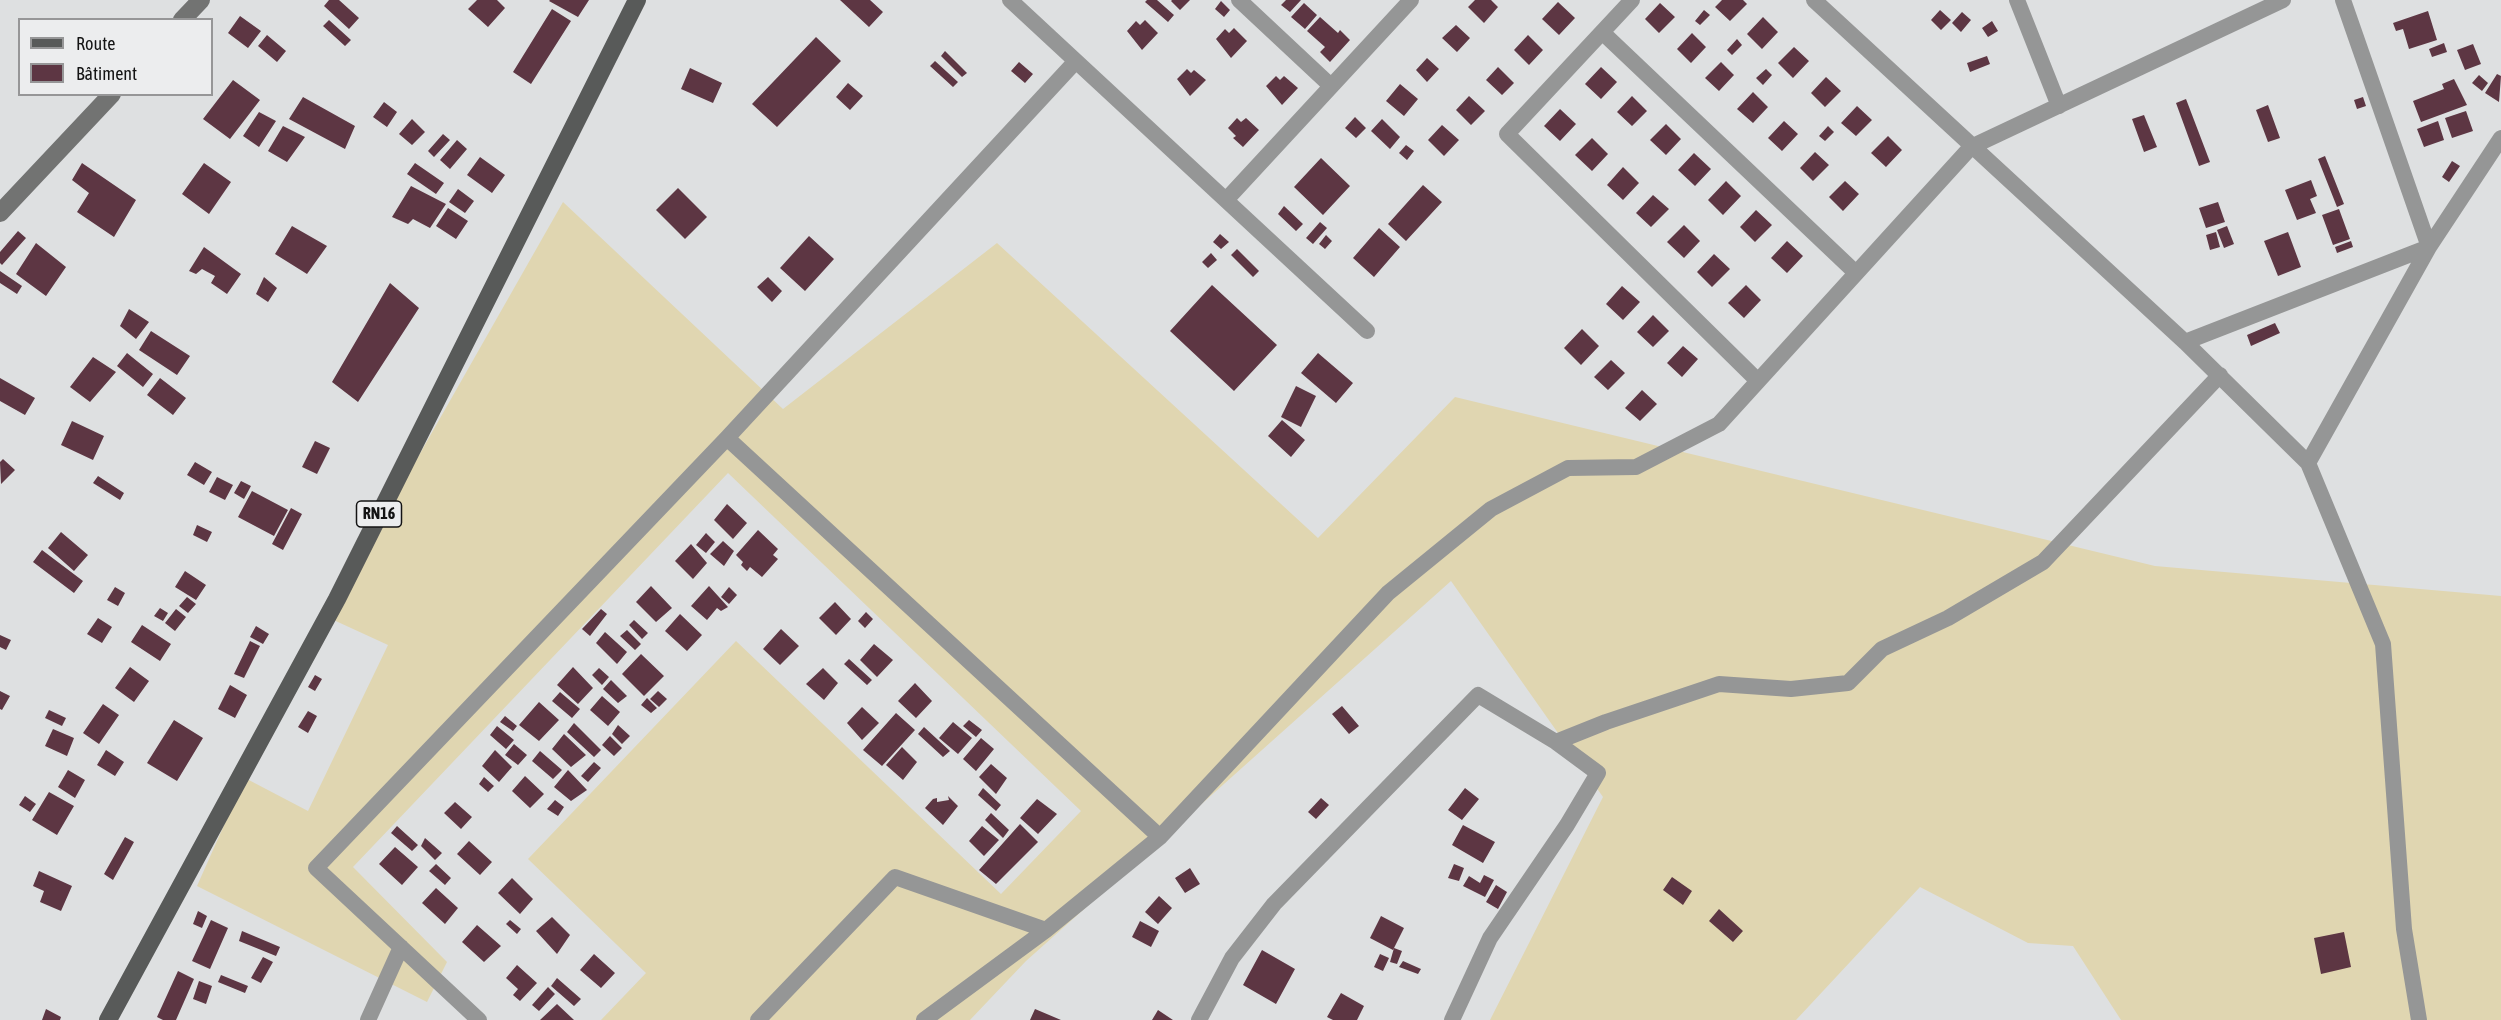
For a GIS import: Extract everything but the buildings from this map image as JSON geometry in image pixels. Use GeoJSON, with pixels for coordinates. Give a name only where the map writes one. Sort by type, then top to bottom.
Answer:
{"type":"FeatureCollection","features":[{"type":"Feature","properties":{"kind":"main road","name":"RN16"},"geometry":{"type":"LineString","coordinates":[[108,1020],[337,599],[637,0]]}},
{"type":"Feature","properties":{"kind":"street"},"geometry":{"type":"LineString","coordinates":[[184,18],[201,0]]}},
{"type":"Feature","properties":{"kind":"street"},"geometry":{"type":"LineString","coordinates":[[1010,0],[1367,332]]}},
{"type":"Feature","properties":{"kind":"street"},"geometry":{"type":"LineString","coordinates":[[1239,0],[1331,86]]}},
{"type":"Feature","properties":{"kind":"street"},"geometry":{"type":"LineString","coordinates":[[1226,200],[1411,0]]}},
{"type":"Feature","properties":{"kind":"street"},"geometry":{"type":"LineString","coordinates":[[1632,0],[1507,134],[1758,381]]}},
{"type":"Feature","properties":{"kind":"street"},"geometry":{"type":"LineString","coordinates":[[1814,0],[2185,342],[2308,463],[2383,644],[2404,929],[2419,1020]]}},
{"type":"Feature","properties":{"kind":"street"},"geometry":{"type":"LineString","coordinates":[[2017,0],[2060,106]]}},
{"type":"Feature","properties":{"kind":"street"},"geometry":{"type":"LineString","coordinates":[[924,1020],[1046,930],[1160,837],[1388,593],[1491,509],[1568,468],[1636,467],[1719,424],[1971,147],[2283,0]]}},
{"type":"Feature","properties":{"kind":"street"},"geometry":{"type":"LineString","coordinates":[[2343,0],[2429,247]]}},
{"type":"Feature","properties":{"kind":"street"},"geometry":{"type":"LineString","coordinates":[[1602,32],[1856,273]]}},
{"type":"Feature","properties":{"kind":"street"},"geometry":{"type":"LineString","coordinates":[[479,1020],[316,868],[727,438],[1076,61]]}},
{"type":"Feature","properties":{"kind":"street"},"geometry":{"type":"LineString","coordinates":[[0,213],[110,96]]}},
{"type":"Feature","properties":{"kind":"street"},"geometry":{"type":"LineString","coordinates":[[2308,463],[2429,247],[2501,138]]}},
{"type":"Feature","properties":{"kind":"street"},"geometry":{"type":"LineString","coordinates":[[2185,342],[2429,247]]}},
{"type":"Feature","properties":{"kind":"street"},"geometry":{"type":"LineString","coordinates":[[1556,742],[1606,722],[1719,684],[1791,689],[1848,683],[1882,649],[1948,618],[2043,562],[2220,375]]}},
{"type":"Feature","properties":{"kind":"street"},"geometry":{"type":"LineString","coordinates":[[727,438],[1160,837]]}},
{"type":"Feature","properties":{"kind":"street"},"geometry":{"type":"LineString","coordinates":[[1199,1020],[1232,958],[1274,904],[1478,695],[1556,742],[1598,773],[1490,938],[1452,1020]]}},
{"type":"Feature","properties":{"kind":"street"},"geometry":{"type":"LineString","coordinates":[[758,1020],[895,877],[1046,930]]}},
{"type":"Feature","properties":{"kind":"street"},"geometry":{"type":"LineString","coordinates":[[368,1020],[401,947]]}},
{"type":"Feature","properties":{"kind":"sand"},"geometry":{"type":"Polygon","coordinates":[[[563,202],[783,409],[997,243],[1318,538],[1455,397],[2155,566],[2501,596],[2501,1020],[2121,1020],[2073,946],[2028,943],[1920,887],[1796,1020],[1490,1020],[1603,797],[1451,581],[1026,961],[970,1020],[601,1020],[646,973],[528,859],[736,641],[1001,894],[1081,811],[728,473],[353,867],[447,962],[427,1002],[197,886],[245,778],[308,811],[388,645],[327,617],[563,202]]]}}]}
